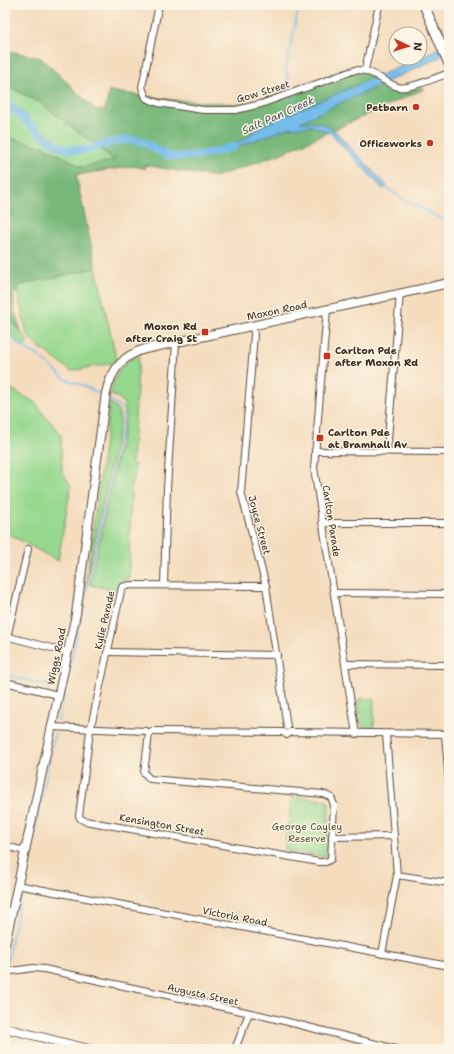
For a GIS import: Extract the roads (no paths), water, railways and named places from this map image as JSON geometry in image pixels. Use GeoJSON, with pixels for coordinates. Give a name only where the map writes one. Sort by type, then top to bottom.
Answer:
{"type":"FeatureCollection","features":[{"type":"Feature","properties":{"kind":"highway"},"geometry":{"type":"LineString","coordinates":[[424,5],[446,52]]}},
{"type":"Feature","properties":{"kind":"highway"},"geometry":{"type":"LineString","coordinates":[[430,5],[446,52]]}},
{"type":"Feature","properties":{"kind":"main road","name":"Moxon Road"},"geometry":{"type":"LineString","coordinates":[[115,370],[126,358],[135,352],[449,283]]}},
{"type":"Feature","properties":{"kind":"main road","name":"Wiggs Road"},"geometry":{"type":"LineString","coordinates":[[5,944],[8,916],[25,851],[76,614],[106,397],[115,370]]}},
{"type":"Feature","properties":{"kind":"main road"},"geometry":{"type":"LineString","coordinates":[[5,1028],[88,1049]]}},
{"type":"Feature","properties":{"kind":"street","name":"Gow Street"},"geometry":{"type":"LineString","coordinates":[[159,5],[142,87],[146,98],[154,102],[211,110],[236,110],[261,104],[349,71],[366,70],[377,74],[394,85],[400,87],[407,87],[449,73]]}},
{"type":"Feature","properties":{"kind":"street"},"geometry":{"type":"LineString","coordinates":[[366,70],[379,5]]}},
{"type":"Feature","properties":{"kind":"street"},"geometry":{"type":"LineString","coordinates":[[387,452],[400,293]]}},
{"type":"Feature","properties":{"kind":"street","name":"Carlton Parade"},"geometry":{"type":"LineString","coordinates":[[327,309],[314,474],[356,734]]}},
{"type":"Feature","properties":{"kind":"street","name":"Joyce Street"},"geometry":{"type":"LineString","coordinates":[[253,325],[254,335],[241,492],[266,586],[277,655],[286,731]]}},
{"type":"Feature","properties":{"kind":"street"},"geometry":{"type":"LineString","coordinates":[[164,585],[167,495],[176,342]]}},
{"type":"Feature","properties":{"kind":"street"},"geometry":{"type":"LineString","coordinates":[[315,451],[449,452]]}},
{"type":"Feature","properties":{"kind":"street"},"geometry":{"type":"LineString","coordinates":[[322,523],[449,523]]}},
{"type":"Feature","properties":{"kind":"street"},"geometry":{"type":"LineString","coordinates":[[28,549],[6,636],[67,652]]}},
{"type":"Feature","properties":{"kind":"street","name":"Kylie Parade"},"geometry":{"type":"LineString","coordinates":[[90,728],[122,587],[130,585],[266,586]]}},
{"type":"Feature","properties":{"kind":"street"},"geometry":{"type":"LineString","coordinates":[[334,593],[449,594]]}},
{"type":"Feature","properties":{"kind":"street"},"geometry":{"type":"LineString","coordinates":[[107,652],[277,655]]}},
{"type":"Feature","properties":{"kind":"street"},"geometry":{"type":"LineString","coordinates":[[345,664],[449,665]]}},
{"type":"Feature","properties":{"kind":"street"},"geometry":{"type":"LineString","coordinates":[[5,682],[58,695]]}},
{"type":"Feature","properties":{"kind":"street"},"geometry":{"type":"LineString","coordinates":[[51,727],[149,732],[286,731],[356,734],[447,734],[449,782]]}},
{"type":"Feature","properties":{"kind":"street","name":"Kensington Street"},"geometry":{"type":"LineString","coordinates":[[90,728],[78,809],[79,816],[83,821],[319,862],[326,862],[331,858],[332,837]]}},
{"type":"Feature","properties":{"kind":"street"},"geometry":{"type":"LineString","coordinates":[[149,732],[144,773],[150,779],[326,795],[331,797],[334,802],[332,837],[394,836]]}},
{"type":"Feature","properties":{"kind":"street"},"geometry":{"type":"LineString","coordinates":[[382,954],[397,875],[386,734]]}},
{"type":"Feature","properties":{"kind":"street"},"geometry":{"type":"LineString","coordinates":[[5,846],[25,851]]}},
{"type":"Feature","properties":{"kind":"street"},"geometry":{"type":"LineString","coordinates":[[397,875],[449,883]]}},
{"type":"Feature","properties":{"kind":"street","name":"Victoria Road"},"geometry":{"type":"LineString","coordinates":[[17,885],[449,966]]}},
{"type":"Feature","properties":{"kind":"street","name":"Augusta Street"},"geometry":{"type":"LineString","coordinates":[[5,972],[37,968],[249,1013],[396,1049]]}},
{"type":"Feature","properties":{"kind":"street"},"geometry":{"type":"LineString","coordinates":[[236,1049],[249,1013]]}},
{"type":"Feature","properties":{"kind":"water"},"geometry":{"type":"Polygon","coordinates":[[[449,42],[449,53],[428,63],[428,54],[449,42]]]}},
{"type":"Feature","properties":{"kind":"water"},"geometry":{"type":"Polygon","coordinates":[[[401,66],[421,66],[300,122],[321,123],[335,131],[387,186],[383,189],[330,133],[311,126],[288,128],[226,151],[224,147],[245,139],[261,126],[401,66]]]}},
{"type":"Feature","properties":{"kind":"waterway"},"geometry":{"type":"LineString","coordinates":[[290,84],[286,70],[299,5]]}},
{"type":"Feature","properties":{"kind":"waterway"},"geometry":{"type":"LineString","coordinates":[[295,98],[299,111]]}},
{"type":"Feature","properties":{"kind":"waterway","name":"Salt Pan Creek"},"geometry":{"type":"LineString","coordinates":[[5,102],[51,141],[68,149],[90,149],[118,141],[132,140],[144,142],[167,155],[182,157],[211,153],[235,146]]}},
{"type":"Feature","properties":{"kind":"waterway"},"geometry":{"type":"LineString","coordinates":[[384,186],[404,200],[449,222]]}},
{"type":"Feature","properties":{"kind":"waterway"},"geometry":{"type":"LineString","coordinates":[[5,328],[19,345],[39,356],[65,379],[82,385],[102,395]]}},
{"type":"Feature","properties":{"kind":"waterway"},"geometry":{"type":"LineString","coordinates":[[58,721],[123,422],[122,408],[109,399]]}},
{"type":"Feature","properties":{"kind":"waterway"},"geometry":{"type":"LineString","coordinates":[[5,675],[54,687]]}},
{"type":"Feature","properties":{"kind":"waterway"},"geometry":{"type":"LineString","coordinates":[[48,685],[55,685]]}},
{"type":"Feature","properties":{"kind":"waterway"},"geometry":{"type":"LineString","coordinates":[[25,879],[55,734]]}},
{"type":"Feature","properties":{"kind":"waterway"},"geometry":{"type":"LineString","coordinates":[[6,965],[22,893]]}},
{"type":"Feature","properties":{"kind":"place","name":"Petbarn"},"geometry":{"type":"Point","coordinates":[416,107]}},
{"type":"Feature","properties":{"kind":"place","name":"Officeworks"},"geometry":{"type":"Point","coordinates":[430,143]}},
{"type":"Feature","properties":{"kind":"place","name":"Moxon Rd after Craig St"},"geometry":{"type":"Point","coordinates":[205,332]}},
{"type":"Feature","properties":{"kind":"place","name":"Carlton Pde after Moxon Rd"},"geometry":{"type":"Point","coordinates":[327,356]}},
{"type":"Feature","properties":{"kind":"place","name":"Carlton Pde at Bramhall Av"},"geometry":{"type":"Point","coordinates":[320,438]}},
{"type":"Feature","properties":{"kind":"park label","name":"George Cayley Reserve"},"geometry":{"type":"Point","coordinates":[307,832]}}]}
